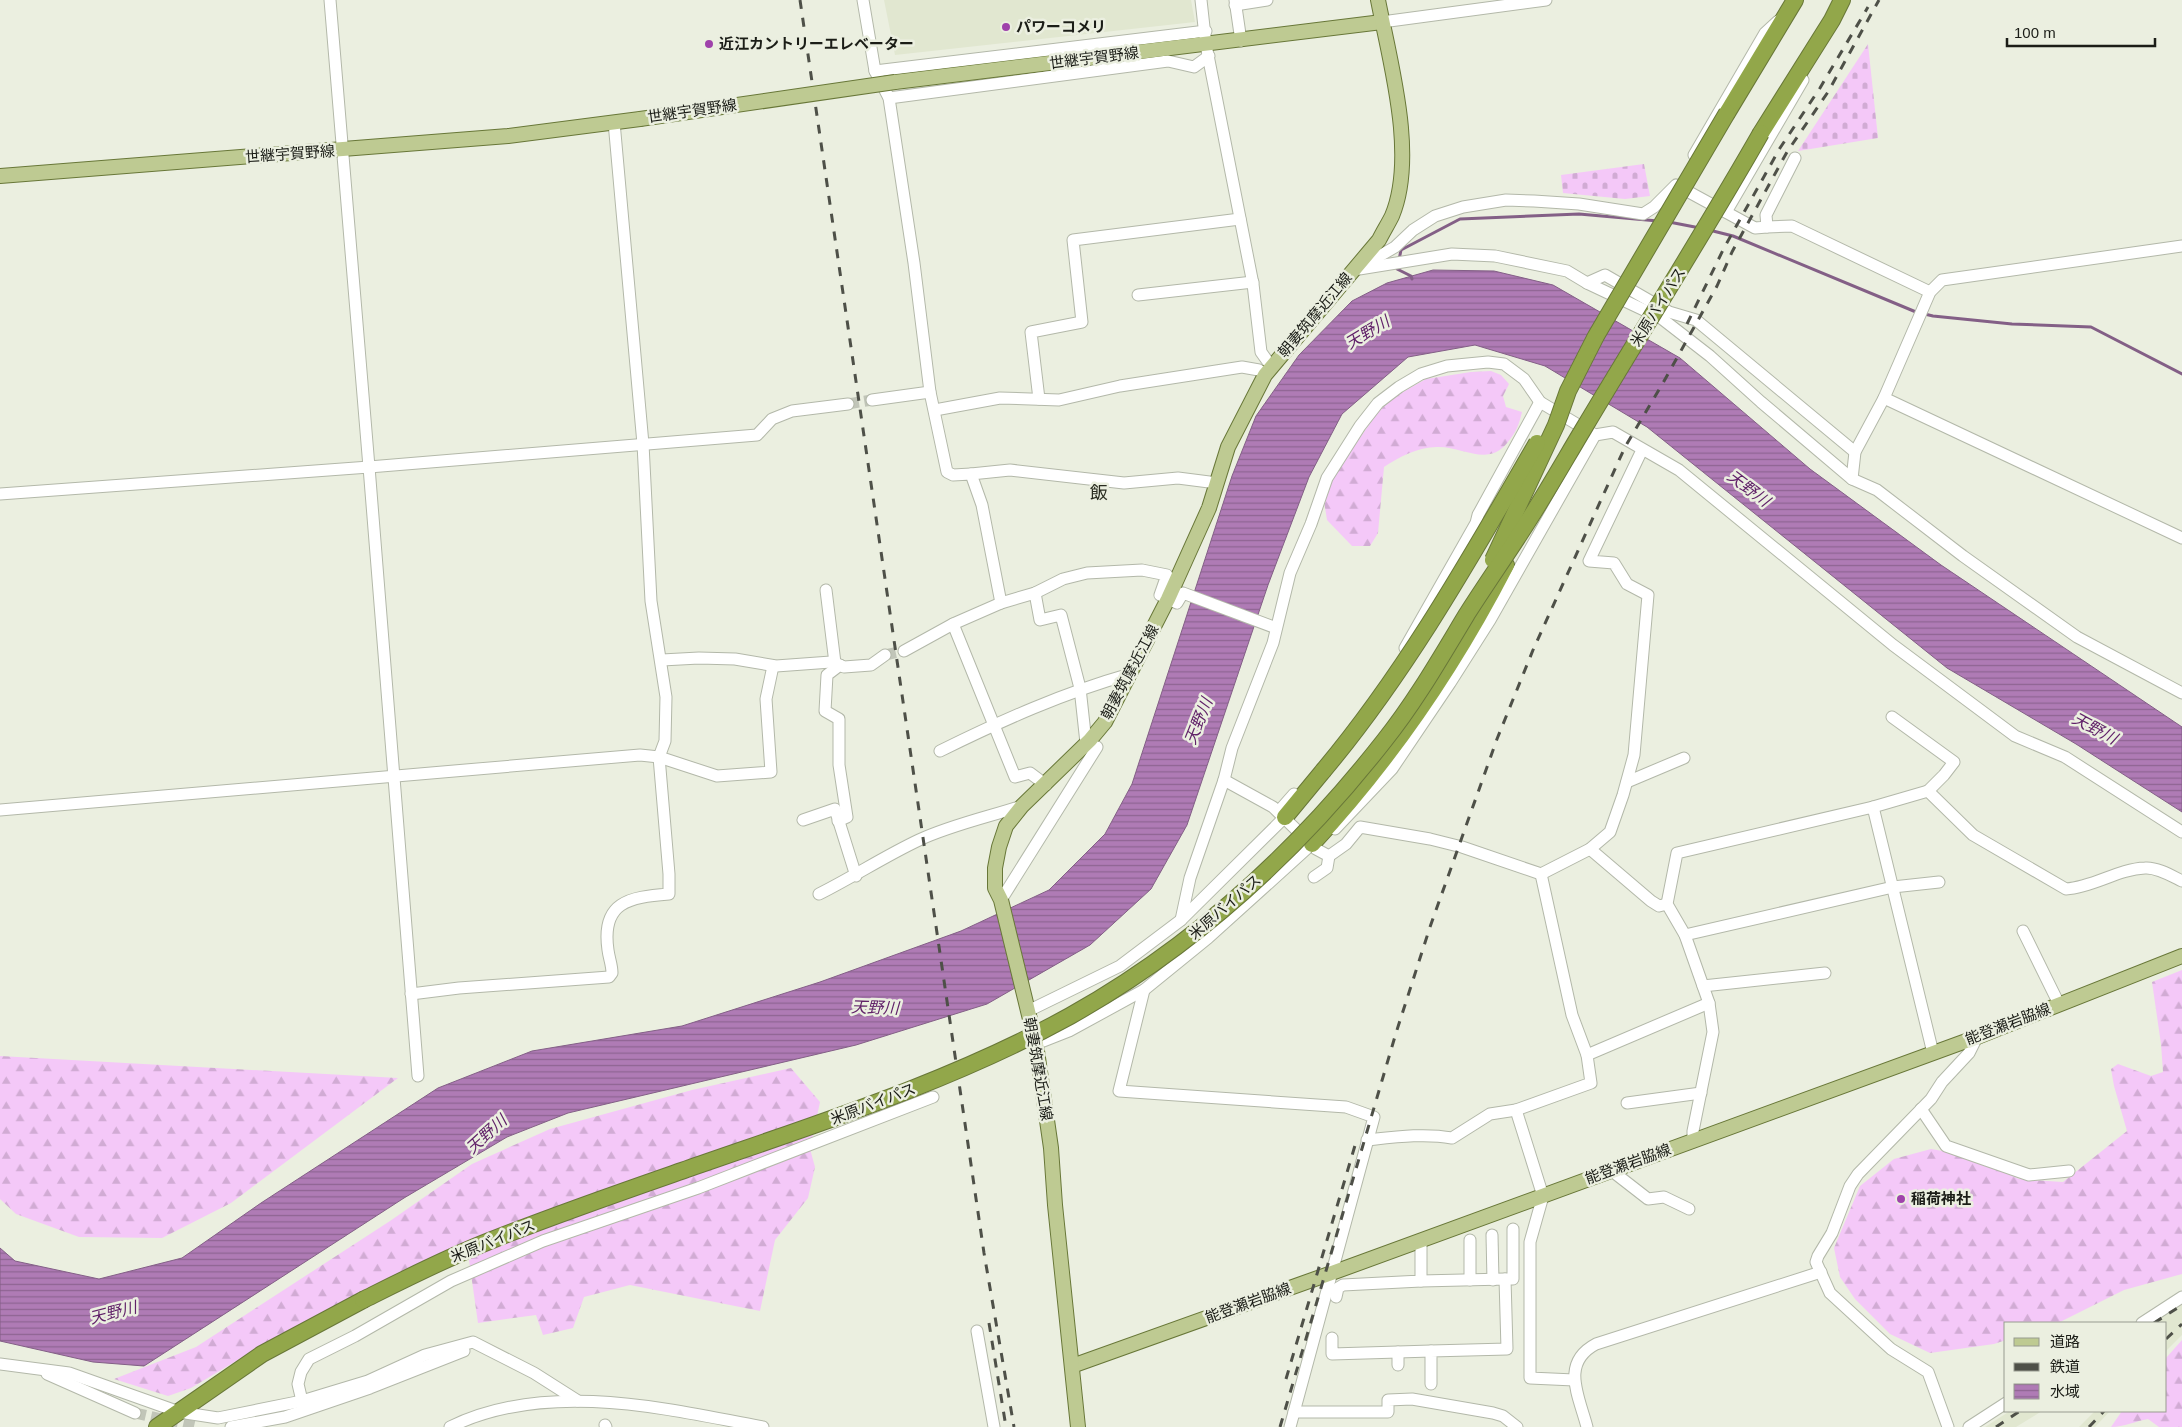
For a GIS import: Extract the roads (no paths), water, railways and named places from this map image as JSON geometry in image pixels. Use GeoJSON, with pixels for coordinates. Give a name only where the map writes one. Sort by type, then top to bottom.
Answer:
{"type":"FeatureCollection","features":[{"type":"Feature","properties":{"kind":"highway","name":"米原バイパス"},"geometry":{"type":"LineString","coordinates":[[157,1427],[262,1354],[362,1300],[433,1265],[489,1241],[691,1168],[846,1115],[955,1072],[1070,1015],[1122,985],[1178,947],[1232,903],[1281,858],[1321,816],[1386,739],[1436,667],[1468,612],[1532,516],[1700,239],[1761,133],[1832,20],[1842,0]]}},
{"type":"Feature","properties":{"kind":"highway","name":"米原バイパス"},"geometry":{"type":"LineString","coordinates":[[1468,612],[1556,425],[1568,391],[1596,336],[1792,6]]}},
{"type":"Feature","properties":{"kind":"highway"},"geometry":{"type":"LineString","coordinates":[[1282,814],[1360,728],[1414,649],[1568,391]]}},
{"type":"Feature","properties":{"kind":"highway"},"geometry":{"type":"LineString","coordinates":[[1314,846],[1398,742],[1445,674],[1479,617],[1532,516]]}},
{"type":"Feature","properties":{"kind":"main road","name":"朝妻筑摩近江線"},"geometry":{"type":"LineString","coordinates":[[1078,1427],[1054,1205],[1051,1148],[1036,1044],[1002,904],[995,888],[995,868],[999,846],[1006,826],[1022,806],[1046,785],[1104,722],[1168,599],[1209,508],[1228,447],[1268,371],[1379,240],[1392,215],[1400,182],[1402,157],[1398,111],[1378,0]]}},
{"type":"Feature","properties":{"kind":"main road","name":"世継宇賀野線"},"geometry":{"type":"LineString","coordinates":[[0,176],[508,136],[895,82],[1241,41],[1382,22]]}},
{"type":"Feature","properties":{"kind":"main road","name":"能登瀬岩脇線"},"geometry":{"type":"LineString","coordinates":[[1072,1366],[1421,1241],[1977,1037],[2182,956]]}},
{"type":"Feature","properties":{"kind":"street"},"geometry":{"type":"LineString","coordinates":[[330,0],[418,1076]]}},
{"type":"Feature","properties":{"kind":"street"},"geometry":{"type":"LineString","coordinates":[[863,0],[875,71],[889,98],[914,263],[930,392],[947,472],[953,475],[1010,470],[1124,483],[1178,478],[1217,483]]}},
{"type":"Feature","properties":{"kind":"street"},"geometry":{"type":"LineString","coordinates":[[935,410],[1000,398],[1059,400],[1120,386],[1242,366],[1268,371],[1261,352],[1253,282],[1207,44],[1201,0]]}},
{"type":"Feature","properties":{"kind":"street"},"geometry":{"type":"LineString","coordinates":[[1241,41],[1235,3],[1267,0]]}},
{"type":"Feature","properties":{"kind":"street"},"geometry":{"type":"LineString","coordinates":[[1382,22],[1546,0]]}},
{"type":"Feature","properties":{"kind":"street"},"geometry":{"type":"LineString","coordinates":[[1353,270],[1395,247],[1412,230],[1435,216],[1463,207],[1506,200],[1579,204],[1642,214],[1654,207],[1676,185],[1765,33],[1792,6]]}},
{"type":"Feature","properties":{"kind":"street"},"geometry":{"type":"LineString","coordinates":[[1726,212],[1820,52],[1832,20]]}},
{"type":"Feature","properties":{"kind":"street"},"geometry":{"type":"LineString","coordinates":[[875,71],[1207,44]]}},
{"type":"Feature","properties":{"kind":"street"},"geometry":{"type":"LineString","coordinates":[[889,98],[1168,61],[1194,67],[1207,44]]}},
{"type":"Feature","properties":{"kind":"street"},"geometry":{"type":"LineString","coordinates":[[410,994],[460,988],[609,977],[612,973],[608,949],[608,918],[615,908],[630,900],[668,894],[669,874],[659,757],[665,741],[666,706],[662,660],[652,601],[644,444],[614,122]]}},
{"type":"Feature","properties":{"kind":"street"},"geometry":{"type":"LineString","coordinates":[[1767,227],[1766,215],[1795,158]]}},
{"type":"Feature","properties":{"kind":"street"},"geometry":{"type":"LineString","coordinates":[[1676,185],[1755,228],[1792,226],[1930,292]]}},
{"type":"Feature","properties":{"kind":"street"},"geometry":{"type":"LineString","coordinates":[[1039,399],[1031,332],[1082,322],[1073,240],[1240,219]]}},
{"type":"Feature","properties":{"kind":"street"},"geometry":{"type":"LineString","coordinates":[[1852,479],[1855,452],[1884,398],[1930,292],[1942,280],[2182,246]]}},
{"type":"Feature","properties":{"kind":"street"},"geometry":{"type":"LineString","coordinates":[[1353,270],[1452,254],[1495,256],[1567,271],[1587,283],[1661,318],[1710,356],[1852,479],[1877,490],[1963,556],[2077,637],[2182,693]]}},
{"type":"Feature","properties":{"kind":"street"},"geometry":{"type":"LineString","coordinates":[[1587,283],[1605,276],[1669,312],[1696,320],[1855,452]]}},
{"type":"Feature","properties":{"kind":"street"},"geometry":{"type":"LineString","coordinates":[[1138,295],[1253,282]]}},
{"type":"Feature","properties":{"kind":"street"},"geometry":{"type":"LineString","coordinates":[[1181,920],[1190,878],[1239,730],[1273,643],[1271,626],[1327,478],[1360,426],[1378,403],[1399,386],[1421,374],[1447,366],[1488,362],[1504,364],[1513,369],[1524,379],[1540,402],[1595,435],[1613,432],[1679,470],[1893,645],[2015,736],[2065,757],[2182,832]]}},
{"type":"Feature","properties":{"kind":"street"},"geometry":{"type":"LineString","coordinates":[[872,400],[930,392]]}},
{"type":"Feature","properties":{"kind":"street"},"geometry":{"type":"LineString","coordinates":[[1884,398],[2182,538]]}},
{"type":"Feature","properties":{"kind":"street"},"geometry":{"type":"LineString","coordinates":[[1028,1011],[1120,966],[1181,920],[1282,814],[1353,724],[1407,644],[1476,523],[1478,515],[1540,402]]}},
{"type":"Feature","properties":{"kind":"street"},"geometry":{"type":"LineString","coordinates":[[0,494],[369,467],[757,435],[772,419],[792,411],[848,404]]}},
{"type":"Feature","properties":{"kind":"street"},"geometry":{"type":"LineString","coordinates":[[1036,1044],[1069,1031],[1144,990],[1208,938],[1314,846],[1392,769],[1490,620],[1595,435]]}},
{"type":"Feature","properties":{"kind":"street"},"geometry":{"type":"LineString","coordinates":[[1314,877],[1327,868],[1329,856],[1346,844],[1360,827],[1430,839],[1462,847],[1541,874],[1590,848],[1610,832],[1634,755],[1648,595],[1627,584],[1614,563],[1589,561],[1642,450]]}},
{"type":"Feature","properties":{"kind":"street"},"geometry":{"type":"LineString","coordinates":[[971,474],[982,505],[1001,603]]}},
{"type":"Feature","properties":{"kind":"street"},"geometry":{"type":"LineString","coordinates":[[904,651],[953,624],[1001,603],[1035,593],[1063,579],[1087,573],[1142,570],[1167,575],[1160,595],[1168,599],[1177,603],[1183,593],[1271,626]]}},
{"type":"Feature","properties":{"kind":"street"},"geometry":{"type":"LineString","coordinates":[[826,590],[838,664]]}},
{"type":"Feature","properties":{"kind":"street"},"geometry":{"type":"LineString","coordinates":[[1002,904],[1097,747],[1086,743],[1080,688],[1061,615],[1040,620],[1035,593]]}},
{"type":"Feature","properties":{"kind":"street"},"geometry":{"type":"LineString","coordinates":[[953,624],[1015,777],[1030,773],[1046,785]]}},
{"type":"Feature","properties":{"kind":"street"},"geometry":{"type":"LineString","coordinates":[[662,660],[735,659],[773,666],[838,664],[844,667],[871,665],[886,655]]}},
{"type":"Feature","properties":{"kind":"street"},"geometry":{"type":"LineString","coordinates":[[838,664],[827,675],[825,711],[839,718],[839,764],[847,817],[838,821]]}},
{"type":"Feature","properties":{"kind":"street"},"geometry":{"type":"LineString","coordinates":[[0,810],[640,755],[659,757],[718,776],[771,772],[766,699],[773,666]]}},
{"type":"Feature","properties":{"kind":"street"},"geometry":{"type":"LineString","coordinates":[[940,751],[995,724],[1080,688],[1130,674]]}},
{"type":"Feature","properties":{"kind":"street"},"geometry":{"type":"LineString","coordinates":[[1693,1141],[1713,1032],[1709,1004],[1686,935],[1667,904],[1677,853],[1874,807],[1928,791],[1944,776],[1954,762],[1892,717]]}},
{"type":"Feature","properties":{"kind":"street"},"geometry":{"type":"LineString","coordinates":[[1627,782],[1684,758]]}},
{"type":"Feature","properties":{"kind":"street"},"geometry":{"type":"LineString","coordinates":[[1224,780],[1282,814],[1314,846],[1329,856]]}},
{"type":"Feature","properties":{"kind":"street"},"geometry":{"type":"LineString","coordinates":[[1928,791],[1973,835],[2066,889],[2081,888],[2106,877],[2146,868],[2182,881]]}},
{"type":"Feature","properties":{"kind":"street"},"geometry":{"type":"LineString","coordinates":[[820,894],[923,838],[1022,806]]}},
{"type":"Feature","properties":{"kind":"street"},"geometry":{"type":"LineString","coordinates":[[1874,807],[1933,1053]]}},
{"type":"Feature","properties":{"kind":"street"},"geometry":{"type":"LineString","coordinates":[[804,820],[835,810],[856,876]]}},
{"type":"Feature","properties":{"kind":"street"},"geometry":{"type":"LineString","coordinates":[[1590,848],[1651,901],[1659,906],[1667,904]]}},
{"type":"Feature","properties":{"kind":"street"},"geometry":{"type":"LineString","coordinates":[[1367,1140],[1412,1136],[1452,1138],[1490,1114],[1516,1110],[1591,1083],[1587,1055],[1572,1015],[1541,874]]}},
{"type":"Feature","properties":{"kind":"street"},"geometry":{"type":"LineString","coordinates":[[1686,935],[1893,887],[1939,882]]}},
{"type":"Feature","properties":{"kind":"street"},"geometry":{"type":"LineString","coordinates":[[2024,931],[2060,1004]]}},
{"type":"Feature","properties":{"kind":"street"},"geometry":{"type":"LineString","coordinates":[[1703,986],[1825,973]]}},
{"type":"Feature","properties":{"kind":"street"},"geometry":{"type":"LineString","coordinates":[[1144,990],[1119,1091],[1346,1107],[1374,1117],[1290,1427]]}},
{"type":"Feature","properties":{"kind":"street"},"geometry":{"type":"LineString","coordinates":[[1587,1055],[1709,1004]]}},
{"type":"Feature","properties":{"kind":"street"},"geometry":{"type":"LineString","coordinates":[[1948,1427],[1928,1372],[1891,1349],[1830,1293],[1816,1262],[1832,1233],[1850,1186],[1870,1161],[1921,1109],[1942,1082],[1969,1053],[1977,1037]]}},
{"type":"Feature","properties":{"kind":"street"},"geometry":{"type":"LineString","coordinates":[[1627,1102],[1701,1093]]}},
{"type":"Feature","properties":{"kind":"street"},"geometry":{"type":"LineString","coordinates":[[302,1401],[298,1384],[301,1372],[310,1358],[356,1336],[451,1280],[543,1241],[698,1188],[933,1096]]}},
{"type":"Feature","properties":{"kind":"street"},"geometry":{"type":"LineString","coordinates":[[1921,1109],[1946,1146],[2029,1174],[2069,1171]]}},
{"type":"Feature","properties":{"kind":"street"},"geometry":{"type":"LineString","coordinates":[[1516,1110],[1543,1196],[1530,1242],[1530,1378],[1574,1380]]}},
{"type":"Feature","properties":{"kind":"street"},"geometry":{"type":"LineString","coordinates":[[1612,1170],[1648,1199],[1664,1197],[1689,1209]]}},
{"type":"Feature","properties":{"kind":"street"},"geometry":{"type":"LineString","coordinates":[[1336,1297],[1338,1288],[1343,1285],[1513,1279],[1513,1229]]}},
{"type":"Feature","properties":{"kind":"street"},"geometry":{"type":"LineString","coordinates":[[1332,1338],[1332,1354],[1507,1349],[1492,1235]]}},
{"type":"Feature","properties":{"kind":"street"},"geometry":{"type":"LineString","coordinates":[[1470,1240],[1470,1280]]}},
{"type":"Feature","properties":{"kind":"street"},"geometry":{"type":"LineString","coordinates":[[1421,1241],[1422,1281]]}},
{"type":"Feature","properties":{"kind":"street"},"geometry":{"type":"LineString","coordinates":[[1588,1427],[1574,1380],[1575,1365],[1587,1349],[1596,1344],[1821,1272]]}},
{"type":"Feature","properties":{"kind":"street"},"geometry":{"type":"LineString","coordinates":[[2144,1322],[2182,1297]]}},
{"type":"Feature","properties":{"kind":"street"},"geometry":{"type":"LineString","coordinates":[[976,1331],[994,1427]]}},
{"type":"Feature","properties":{"kind":"street"},"geometry":{"type":"LineString","coordinates":[[231,1427],[285,1416],[370,1388],[466,1350],[473,1342]]}},
{"type":"Feature","properties":{"kind":"street"},"geometry":{"type":"LineString","coordinates":[[0,1364],[69,1373],[179,1412],[218,1418],[302,1401],[368,1381],[425,1355],[473,1342],[534,1373],[578,1401]]}},
{"type":"Feature","properties":{"kind":"street"},"geometry":{"type":"LineString","coordinates":[[1431,1351],[1431,1384]]}},
{"type":"Feature","properties":{"kind":"street"},"geometry":{"type":"LineString","coordinates":[[1398,1352],[1398,1365]]}},
{"type":"Feature","properties":{"kind":"street"},"geometry":{"type":"LineString","coordinates":[[37,1369],[135,1413]]}},
{"type":"Feature","properties":{"kind":"street"},"geometry":{"type":"LineString","coordinates":[[1294,1412],[1388,1412],[1388,1400],[1412,1399],[1493,1413],[1503,1416],[1517,1427]]}},
{"type":"Feature","properties":{"kind":"street"},"geometry":{"type":"LineString","coordinates":[[450,1427],[466,1419],[502,1407],[578,1401],[610,1401],[763,1427]]}},
{"type":"Feature","properties":{"kind":"street"},"geometry":{"type":"LineString","coordinates":[[1969,1427],[2004,1404]]}},
{"type":"Feature","properties":{"kind":"water","name":"天野川"},"geometry":{"type":"Polygon","coordinates":[[[1433,270],[1494,271],[1553,285],[1680,358],[1810,469],[1941,565],[2182,727],[2182,812],[2076,744],[1947,668],[1647,427],[1545,366],[1475,345],[1408,357],[1342,414],[1309,477],[1268,585],[1187,825],[1151,889],[1090,945],[987,1004],[856,1045],[568,1113],[507,1137],[404,1198],[144,1366],[93,1362],[0,1341],[0,1248],[15,1261],[99,1279],[182,1258],[261,1203],[438,1088],[532,1051],[682,1026],[820,982],[961,931],[1049,890],[1105,834],[1132,784],[1232,476],[1256,416],[1299,355],[1352,301],[1387,283],[1433,270]]]}},
{"type":"Feature","properties":{"kind":"waterway"},"geometry":{"type":"LineString","coordinates":[[1399,260],[1401,250],[1460,219],[1579,214],[1658,221]]}},
{"type":"Feature","properties":{"kind":"waterway"},"geometry":{"type":"LineString","coordinates":[[1669,222],[1700,228]]}},
{"type":"Feature","properties":{"kind":"waterway"},"geometry":{"type":"LineString","coordinates":[[1709,230],[1733,236],[1916,312],[1933,316],[2012,324],[2091,327],[2182,374]]}},
{"type":"Feature","properties":{"kind":"waterway"},"geometry":{"type":"LineString","coordinates":[[1398,266],[1397,269],[1411,276],[1412,279]]}},
{"type":"Feature","properties":{"kind":"tunnel"},"geometry":{"type":"LineString","coordinates":[[848,404],[872,400]]}},
{"type":"Feature","properties":{"kind":"tunnel"},"geometry":{"type":"LineString","coordinates":[[885,655],[904,651]]}},
{"type":"Feature","properties":{"kind":"tunnel"},"geometry":{"type":"LineString","coordinates":[[135,1413],[197,1427]]}},
{"type":"Feature","properties":{"kind":"railway"},"geometry":{"type":"LineString","coordinates":[[800,0],[984,1253],[1014,1427]]}},
{"type":"Feature","properties":{"kind":"railway"},"geometry":{"type":"LineString","coordinates":[[1280,1427],[1396,1033],[1430,927],[1497,739],[1533,650],[1625,447],[1717,286],[1732,252],[1787,152],[1828,92],[1879,0]]}},
{"type":"Feature","properties":{"kind":"railway"},"geometry":{"type":"LineString","coordinates":[[1687,324],[1724,248],[1780,148],[1820,88],[1868,7]]}},
{"type":"Feature","properties":{"kind":"railway"},"geometry":{"type":"LineString","coordinates":[[1286,1379],[1356,1142]]}},
{"type":"Feature","properties":{"kind":"railway"},"geometry":{"type":"LineString","coordinates":[[2156,1322],[2182,1305]]}},
{"type":"Feature","properties":{"kind":"railway"},"geometry":{"type":"LineString","coordinates":[[989,1323],[1006,1427]]}},
{"type":"Feature","properties":{"kind":"railway"},"geometry":{"type":"LineString","coordinates":[[2167,1338],[2182,1324]]}},
{"type":"Feature","properties":{"kind":"railway"},"geometry":{"type":"LineString","coordinates":[[1996,1427],[2018,1412]]}},
{"type":"Feature","properties":{"kind":"railway"},"geometry":{"type":"LineString","coordinates":[[2089,1427],[2103,1412]]}},
{"type":"Feature","properties":{"kind":"place","name":"パワーコメリ"},"geometry":{"type":"Point","coordinates":[1006,27]}},
{"type":"Feature","properties":{"kind":"place","name":"近江カントリーエレベーター"},"geometry":{"type":"Point","coordinates":[709,44]}},
{"type":"Feature","properties":{"kind":"place","name":"稲荷神社"},"geometry":{"type":"Point","coordinates":[1901,1199]}},
{"type":"Feature","properties":{"kind":"district","name":"飯"},"geometry":{"type":"Point","coordinates":[1099,493]}}]}
